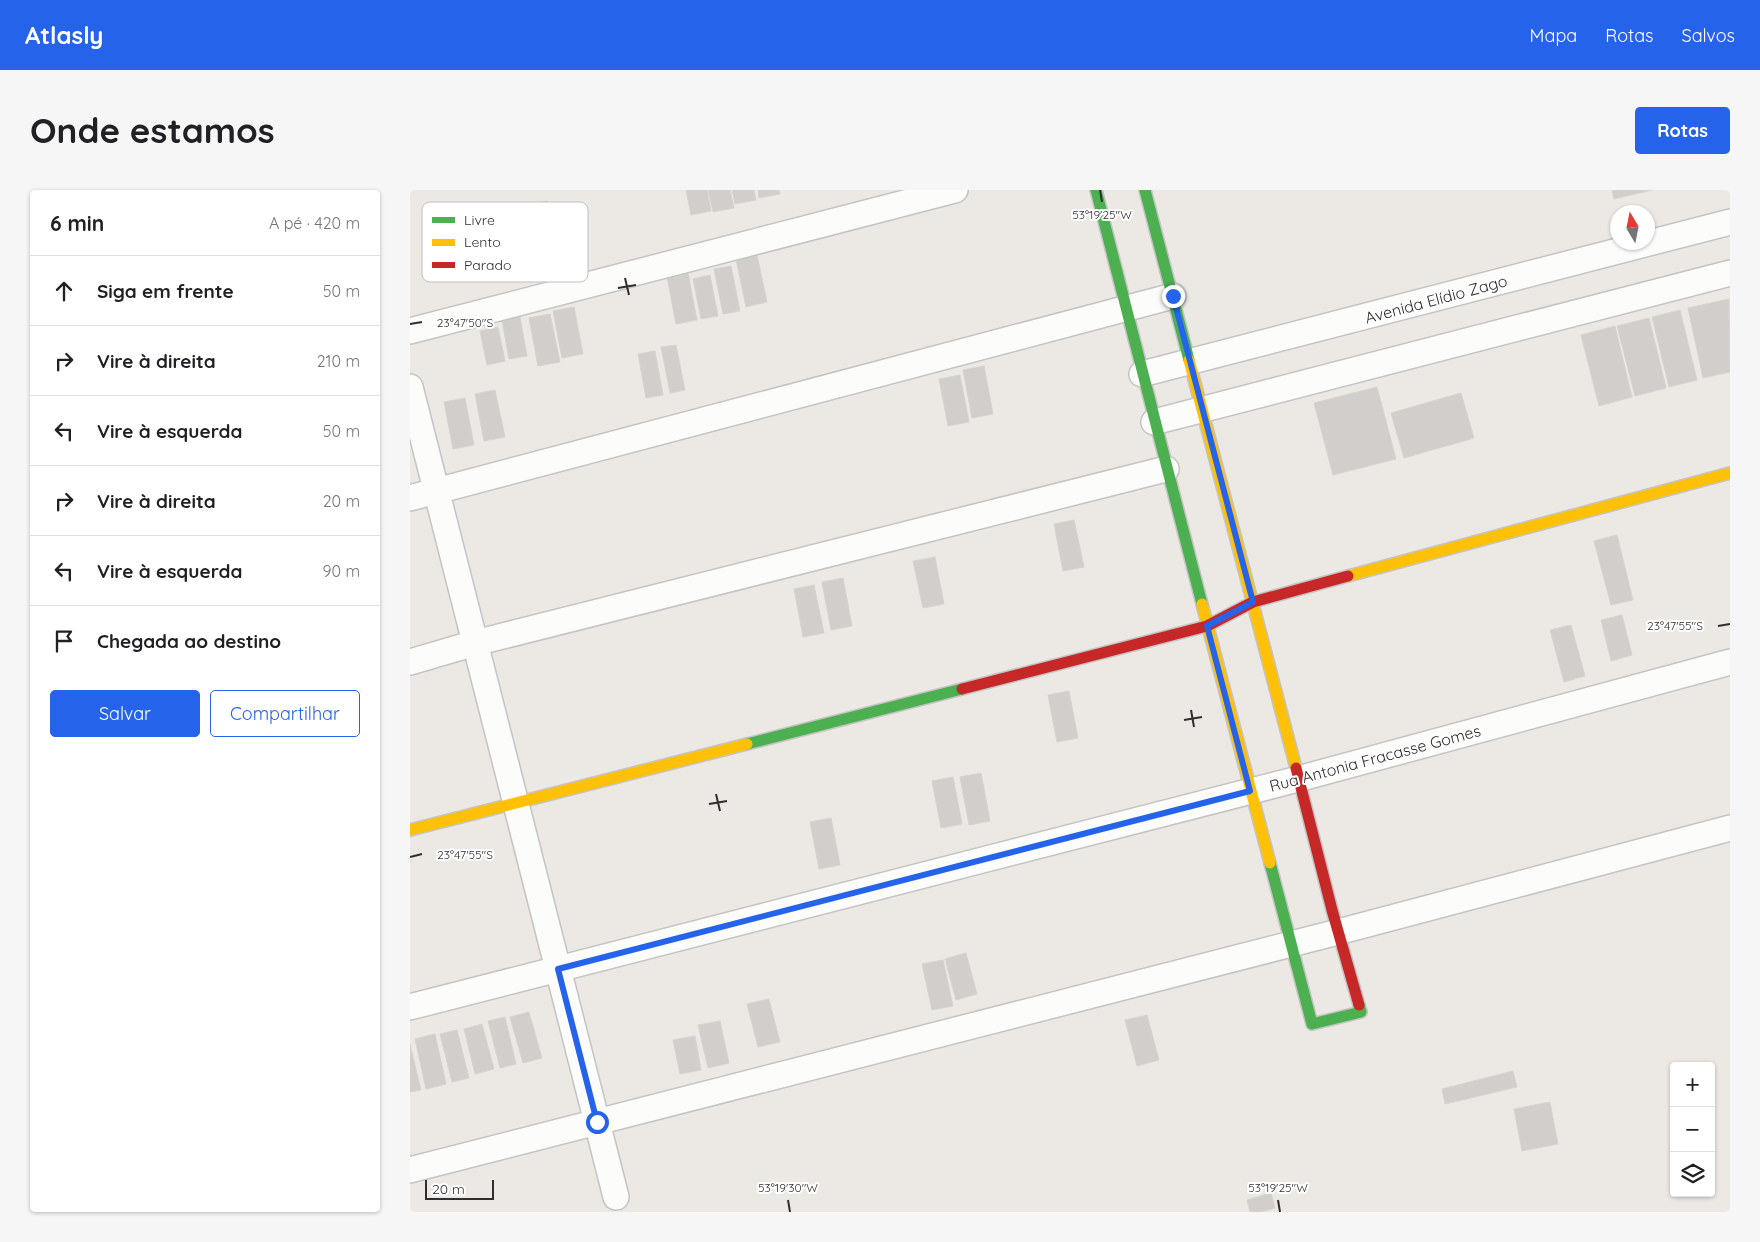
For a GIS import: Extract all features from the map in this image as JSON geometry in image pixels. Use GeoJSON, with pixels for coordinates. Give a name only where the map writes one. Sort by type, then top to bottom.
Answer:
{"type":"FeatureCollection","features":[{"type":"Feature","properties":{"kind":"street"},"geometry":{"type":"LineString","coordinates":[[410,330],[955,190]]}},
{"type":"Feature","properties":{"kind":"street"},"geometry":{"type":"LineString","coordinates":[[1096,190],[1166,469],[1312,1024],[1361,1012],[1338,932],[1145,190]]}},
{"type":"Feature","properties":{"kind":"street","name":"Avenida Elídio Zago"},"geometry":{"type":"LineString","coordinates":[[1142,374],[1730,222]]}},
{"type":"Feature","properties":{"kind":"street"},"geometry":{"type":"LineString","coordinates":[[1154,422],[1730,273]]}},
{"type":"Feature","properties":{"kind":"street"},"geometry":{"type":"LineString","coordinates":[[410,498],[1173,296]]}},
{"type":"Feature","properties":{"kind":"street"},"geometry":{"type":"LineString","coordinates":[[410,387],[616,1197]]}},
{"type":"Feature","properties":{"kind":"street"},"geometry":{"type":"LineString","coordinates":[[410,662],[475,643],[1166,469]]}},
{"type":"Feature","properties":{"kind":"street"},"geometry":{"type":"LineString","coordinates":[[410,830],[1207,626],[1253,602],[1730,473]]}},
{"type":"Feature","properties":{"kind":"street","name":"Rua Antonia Fracasse Gomes"},"geometry":{"type":"LineString","coordinates":[[410,1007],[1298,779],[1730,662]]}},
{"type":"Feature","properties":{"kind":"street"},"geometry":{"type":"LineString","coordinates":[[410,1170],[1338,932],[1730,828]]}},
{"type":"Feature","properties":{"kind":"building"},"geometry":{"type":"Polygon","coordinates":[[[686,190],[707,190],[711,211],[691,215],[686,190]]]}},
{"type":"Feature","properties":{"kind":"building"},"geometry":{"type":"Polygon","coordinates":[[[708,190],[730,190],[734,208],[713,212],[708,190]]]}},
{"type":"Feature","properties":{"kind":"building"},"geometry":{"type":"Polygon","coordinates":[[[732,190],[754,190],[756,200],[735,204],[732,190]]]}},
{"type":"Feature","properties":{"kind":"building"},"geometry":{"type":"Polygon","coordinates":[[[758,190],[779,190],[780,194],[759,198],[758,190]]]}},
{"type":"Feature","properties":{"kind":"building"},"geometry":{"type":"Polygon","coordinates":[[[1612,190],[1652,190],[1614,199],[1612,190]]]}},
{"type":"Feature","properties":{"kind":"building"},"geometry":{"type":"Polygon","coordinates":[[[757,255],[767,302],[746,307],[736,259],[757,255]]]}},
{"type":"Feature","properties":{"kind":"building"},"geometry":{"type":"Polygon","coordinates":[[[731,266],[740,311],[723,314],[714,269],[731,266]]]}},
{"type":"Feature","properties":{"kind":"building"},"geometry":{"type":"Polygon","coordinates":[[[688,273],[697,320],[676,324],[667,277],[688,273]]]}},
{"type":"Feature","properties":{"kind":"building"},"geometry":{"type":"Polygon","coordinates":[[[710,275],[718,316],[701,319],[693,279],[710,275]]]}},
{"type":"Feature","properties":{"kind":"building"},"geometry":{"type":"Polygon","coordinates":[[[1729,299],[1730,372],[1703,378],[1688,308],[1729,299]]]}},
{"type":"Feature","properties":{"kind":"building"},"geometry":{"type":"Polygon","coordinates":[[[574,307],[583,354],[562,358],[553,311],[574,307]]]}},
{"type":"Feature","properties":{"kind":"building"},"geometry":{"type":"Polygon","coordinates":[[[1680,310],[1697,380],[1669,387],[1652,317],[1680,310]]]}},
{"type":"Feature","properties":{"kind":"building"},"geometry":{"type":"Polygon","coordinates":[[[550,314],[560,362],[538,366],[529,318],[550,314]]]}},
{"type":"Feature","properties":{"kind":"building"},"geometry":{"type":"Polygon","coordinates":[[[520,317],[527,356],[509,359],[502,320],[520,317]]]}},
{"type":"Feature","properties":{"kind":"building"},"geometry":{"type":"Polygon","coordinates":[[[1649,318],[1666,388],[1635,396],[1617,326],[1649,318]]]}},
{"type":"Feature","properties":{"kind":"building"},"geometry":{"type":"Polygon","coordinates":[[[1615,326],[1632,397],[1599,406],[1581,335],[1615,326]]]}},
{"type":"Feature","properties":{"kind":"building"},"geometry":{"type":"Polygon","coordinates":[[[498,327],[505,361],[487,365],[480,331],[498,327]]]}},
{"type":"Feature","properties":{"kind":"building"},"geometry":{"type":"Polygon","coordinates":[[[676,345],[685,390],[670,393],[661,347],[676,345]]]}},
{"type":"Feature","properties":{"kind":"building"},"geometry":{"type":"Polygon","coordinates":[[[655,351],[663,395],[646,398],[638,354],[655,351]]]}},
{"type":"Feature","properties":{"kind":"building"},"geometry":{"type":"Polygon","coordinates":[[[984,366],[993,414],[972,418],[963,370],[984,366]]]}},
{"type":"Feature","properties":{"kind":"building"},"geometry":{"type":"Polygon","coordinates":[[[960,375],[969,422],[948,426],[939,379],[960,375]]]}},
{"type":"Feature","properties":{"kind":"building"},"geometry":{"type":"Polygon","coordinates":[[[1377,387],[1396,459],[1333,475],[1314,403],[1377,387]]]}},
{"type":"Feature","properties":{"kind":"building"},"geometry":{"type":"Polygon","coordinates":[[[495,390],[505,437],[484,441],[475,394],[495,390]]]}},
{"type":"Feature","properties":{"kind":"building"},"geometry":{"type":"Polygon","coordinates":[[[1461,393],[1474,438],[1404,458],[1391,413],[1461,393]]]}},
{"type":"Feature","properties":{"kind":"building"},"geometry":{"type":"Polygon","coordinates":[[[465,398],[474,445],[453,449],[444,402],[465,398]]]}},
{"type":"Feature","properties":{"kind":"building"},"geometry":{"type":"Polygon","coordinates":[[[1074,520],[1084,567],[1063,571],[1054,524],[1074,520]]]}},
{"type":"Feature","properties":{"kind":"building"},"geometry":{"type":"Polygon","coordinates":[[[1617,535],[1633,600],[1611,605],[1594,541],[1617,535]]]}},
{"type":"Feature","properties":{"kind":"building"},"geometry":{"type":"Polygon","coordinates":[[[935,557],[944,604],[923,608],[913,561],[935,557]]]}},
{"type":"Feature","properties":{"kind":"building"},"geometry":{"type":"Polygon","coordinates":[[[843,578],[852,626],[831,630],[822,582],[843,578]]]}},
{"type":"Feature","properties":{"kind":"building"},"geometry":{"type":"Polygon","coordinates":[[[814,585],[824,633],[803,637],[794,589],[814,585]]]}},
{"type":"Feature","properties":{"kind":"building"},"geometry":{"type":"Polygon","coordinates":[[[1622,615],[1632,655],[1611,661],[1601,620],[1622,615]]]}},
{"type":"Feature","properties":{"kind":"building"},"geometry":{"type":"Polygon","coordinates":[[[1571,625],[1585,676],[1564,682],[1550,630],[1571,625]]]}},
{"type":"Feature","properties":{"kind":"building"},"geometry":{"type":"Polygon","coordinates":[[[1069,691],[1078,738],[1057,742],[1048,695],[1069,691]]]}},
{"type":"Feature","properties":{"kind":"building"},"geometry":{"type":"Polygon","coordinates":[[[981,773],[990,821],[969,825],[960,777],[981,773]]]}},
{"type":"Feature","properties":{"kind":"building"},"geometry":{"type":"Polygon","coordinates":[[[953,777],[962,824],[941,828],[932,781],[953,777]]]}},
{"type":"Feature","properties":{"kind":"building"},"geometry":{"type":"Polygon","coordinates":[[[831,818],[840,865],[819,869],[810,822],[831,818]]]}},
{"type":"Feature","properties":{"kind":"building"},"geometry":{"type":"Polygon","coordinates":[[[966,953],[977,994],[956,1000],[945,959],[966,953]]]}},
{"type":"Feature","properties":{"kind":"building"},"geometry":{"type":"Polygon","coordinates":[[[943,960],[953,1006],[932,1010],[922,964],[943,960]]]}},
{"type":"Feature","properties":{"kind":"building"},"geometry":{"type":"Polygon","coordinates":[[[769,999],[780,1042],[758,1047],[747,1004],[769,999]]]}},
{"type":"Feature","properties":{"kind":"building"},"geometry":{"type":"Polygon","coordinates":[[[529,1012],[542,1058],[523,1063],[510,1017],[529,1012]]]}},
{"type":"Feature","properties":{"kind":"building"},"geometry":{"type":"Polygon","coordinates":[[[1147,1015],[1159,1060],[1137,1066],[1125,1020],[1147,1015]]]}},
{"type":"Feature","properties":{"kind":"building"},"geometry":{"type":"Polygon","coordinates":[[[505,1017],[516,1064],[500,1068],[488,1021],[505,1017]]]}},
{"type":"Feature","properties":{"kind":"building"},"geometry":{"type":"Polygon","coordinates":[[[720,1021],[729,1063],[708,1068],[698,1025],[720,1021]]]}},
{"type":"Feature","properties":{"kind":"building"},"geometry":{"type":"Polygon","coordinates":[[[482,1024],[494,1069],[475,1074],[464,1029],[482,1024]]]}},
{"type":"Feature","properties":{"kind":"building"},"geometry":{"type":"Polygon","coordinates":[[[457,1030],[469,1078],[452,1082],[440,1034],[457,1030]]]}},
{"type":"Feature","properties":{"kind":"building"},"geometry":{"type":"Polygon","coordinates":[[[435,1034],[446,1084],[426,1089],[415,1039],[435,1034]]]}},
{"type":"Feature","properties":{"kind":"building"},"geometry":{"type":"Polygon","coordinates":[[[695,1036],[701,1070],[680,1074],[673,1040],[695,1036]]]}},
{"type":"Feature","properties":{"kind":"building"},"geometry":{"type":"Polygon","coordinates":[[[410,1044],[421,1090],[410,1092],[410,1044]]]}},
{"type":"Feature","properties":{"kind":"building"},"geometry":{"type":"Polygon","coordinates":[[[1513,1071],[1517,1087],[1445,1104],[1442,1089],[1513,1071]]]}},
{"type":"Feature","properties":{"kind":"building"},"geometry":{"type":"Polygon","coordinates":[[[1550,1102],[1558,1144],[1522,1151],[1514,1109],[1550,1102]]]}},
{"type":"Feature","properties":{"kind":"building"},"geometry":{"type":"Polygon","coordinates":[[[1271,1193],[1275,1208],[1261,1212],[1250,1212],[1247,1200],[1271,1193]]]}},
{"type":"Feature","properties":{"kind":"traffic: fast"},"geometry":{"type":"LineString","coordinates":[[1096,190],[1202,604]]}},
{"type":"Feature","properties":{"kind":"traffic: fast"},"geometry":{"type":"LineString","coordinates":[[1145,190],[1189,360]]}},
{"type":"Feature","properties":{"kind":"traffic: fast"},"geometry":{"type":"LineString","coordinates":[[747,744],[962,689]]}},
{"type":"Feature","properties":{"kind":"traffic: fast"},"geometry":{"type":"LineString","coordinates":[[1270,863],[1312,1024],[1361,1012],[1359,1005]]}},
{"type":"Feature","properties":{"kind":"traffic: slow"},"geometry":{"type":"LineString","coordinates":[[1189,360],[1296,768]]}},
{"type":"Feature","properties":{"kind":"traffic: slow"},"geometry":{"type":"LineString","coordinates":[[1348,576],[1730,473]]}},
{"type":"Feature","properties":{"kind":"traffic: slow"},"geometry":{"type":"LineString","coordinates":[[1202,604],[1270,863]]}},
{"type":"Feature","properties":{"kind":"traffic: slow"},"geometry":{"type":"LineString","coordinates":[[410,830],[747,744]]}},
{"type":"Feature","properties":{"kind":"traffic: jam"},"geometry":{"type":"LineString","coordinates":[[962,689],[1207,626],[1253,602],[1348,576]]}},
{"type":"Feature","properties":{"kind":"traffic: jam"},"geometry":{"type":"LineString","coordinates":[[1296,768],[1332,910],[1359,1005]]}},
{"type":"Feature","properties":{"kind":"route"},"geometry":{"type":"LineString","coordinates":[[597,1122],[558,969],[1250,791],[1207,626],[1253,602],[1173,296]]}}]}
